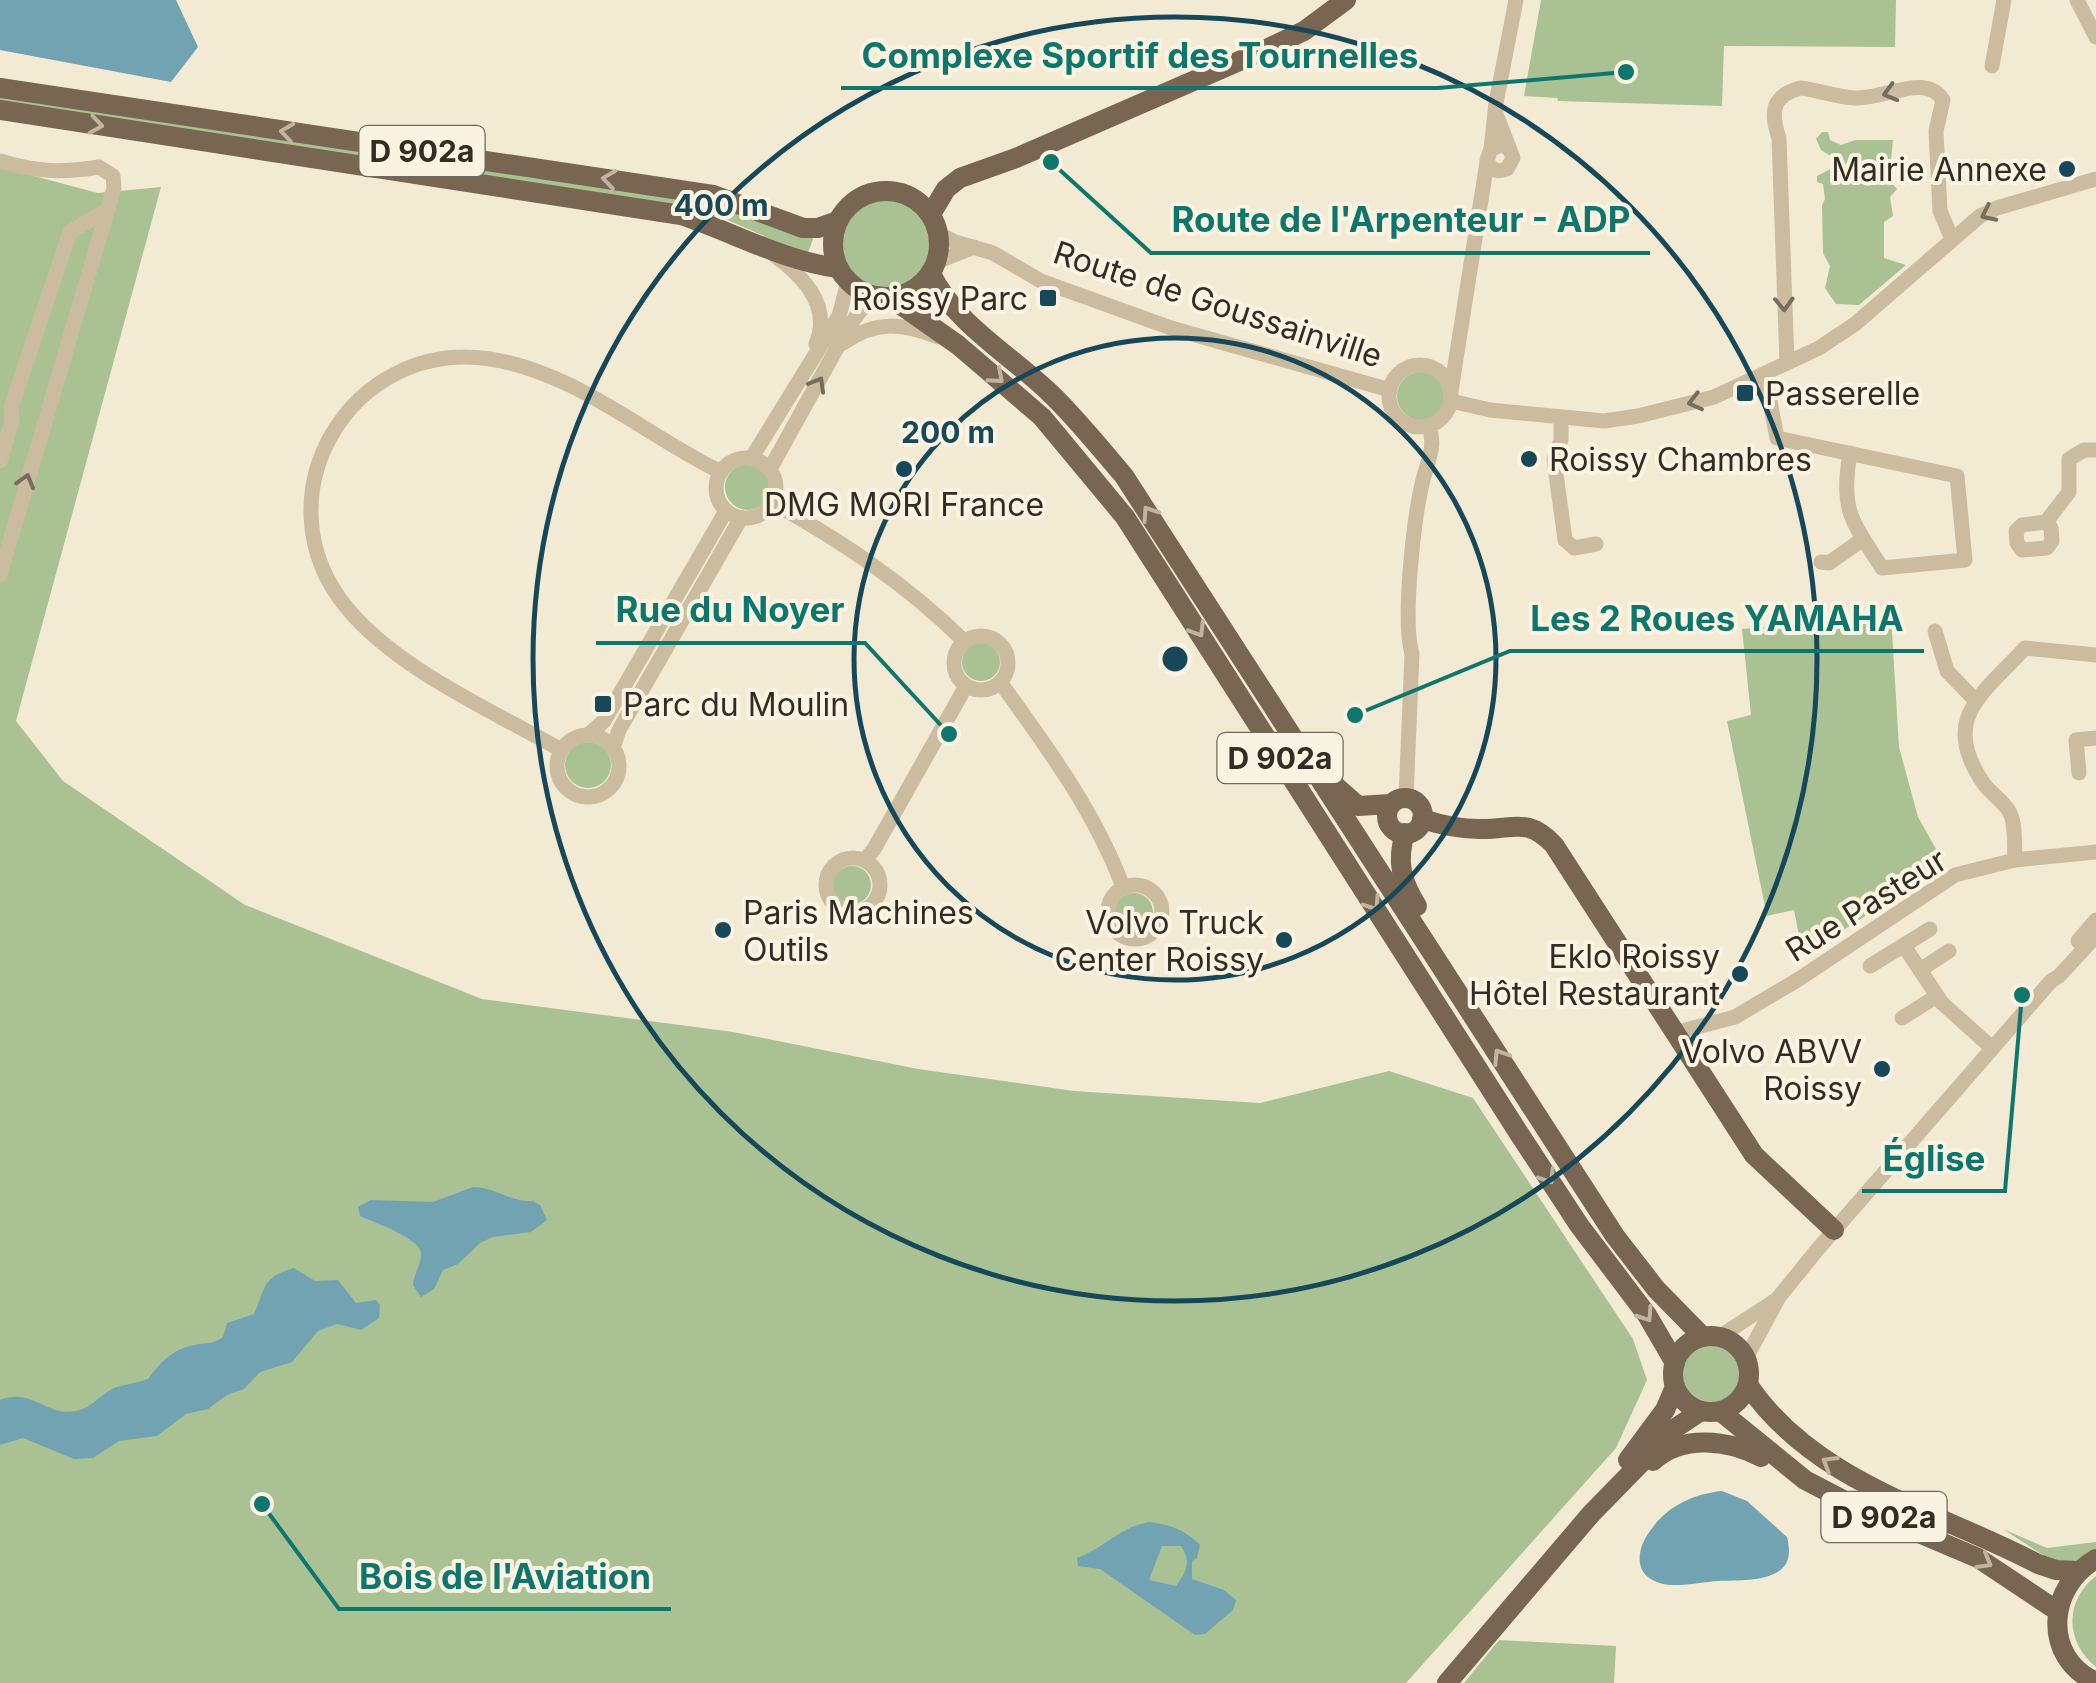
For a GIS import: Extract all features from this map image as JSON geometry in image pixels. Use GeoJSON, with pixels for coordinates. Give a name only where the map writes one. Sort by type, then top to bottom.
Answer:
{"type":"FeatureCollection","features":[{"type":"Feature","properties":{"kind":"main road"},"geometry":{"type":"LineString","coordinates":[[946,188],[935,224],[935,267],[906,294],[884,297],[843,275],[833,244],[838,221],[852,203],[874,192],[914,198],[946,188],[960,178],[1016,158],[1260,52],[1304,31],[1346,0]]}},
{"type":"Feature","properties":{"kind":"main road","name":"D 902a"},"geometry":{"type":"LineString","coordinates":[[0,88],[713,195],[804,228],[838,221]]}},
{"type":"Feature","properties":{"kind":"main road","name":"D 902a"},"geometry":{"type":"LineString","coordinates":[[0,110],[681,216],[843,275]]}},
{"type":"Feature","properties":{"kind":"main road"},"geometry":{"type":"LineString","coordinates":[[914,198],[935,224]]}},
{"type":"Feature","properties":{"kind":"main road","name":"D 902a"},"geometry":{"type":"LineString","coordinates":[[935,267],[941,295],[955,312],[1054,396],[1124,476],[1615,1236],[1656,1288],[1711,1337]]}},
{"type":"Feature","properties":{"kind":"main road","name":"D 902a"},"geometry":{"type":"LineString","coordinates":[[884,297],[958,345],[1042,417],[1125,518],[1520,1135],[1579,1224],[1647,1315],[1674,1363]]}},
{"type":"Feature","properties":{"kind":"main road"},"geometry":{"type":"LineString","coordinates":[[1291,730],[1340,794],[1358,806],[1417,802],[1422,819],[1416,829],[1406,834]]}},
{"type":"Feature","properties":{"kind":"main road"},"geometry":{"type":"LineString","coordinates":[[1399,801],[1387,815],[1390,826],[1406,834]]}},
{"type":"Feature","properties":{"kind":"main road"},"geometry":{"type":"LineString","coordinates":[[1422,819],[1448,827],[1483,830],[1528,826],[1544,834],[1754,1155],[1834,1230]]}},
{"type":"Feature","properties":{"kind":"main road"},"geometry":{"type":"LineString","coordinates":[[1406,834],[1400,866],[1404,885],[1444,952],[1468,1006]]}},
{"type":"Feature","properties":{"kind":"main road"},"geometry":{"type":"LineString","coordinates":[[1447,1683],[1590,1514],[1666,1410],[1675,1386],[1674,1363],[1685,1346],[1711,1337],[1738,1348],[1746,1358],[1748,1385],[1737,1402],[1674,1429],[1590,1514]]}},
{"type":"Feature","properties":{"kind":"main road","name":"D 902a"},"geometry":{"type":"LineString","coordinates":[[1748,1385],[1781,1427],[1811,1452],[1864,1484],[2038,1564],[2078,1571]]}},
{"type":"Feature","properties":{"kind":"main road"},"geometry":{"type":"LineString","coordinates":[[1675,1386],[1690,1406],[1710,1411]]}},
{"type":"Feature","properties":{"kind":"main road","name":"D 902a"},"geometry":{"type":"LineString","coordinates":[[1710,1411],[1805,1480],[1853,1505],[1978,1558],[2056,1610]]}},
{"type":"Feature","properties":{"kind":"main road"},"geometry":{"type":"LineString","coordinates":[[1590,1514],[1612,1500],[1660,1455],[1694,1444],[1740,1446],[1786,1474],[1805,1480]]}},
{"type":"Feature","properties":{"kind":"main road"},"geometry":{"type":"LineString","coordinates":[[2096,1559],[2078,1571],[2065,1587],[2056,1610],[2062,1648],[2073,1666],[2096,1682]]}},
{"type":"Feature","properties":{"kind":"street"},"geometry":{"type":"LineString","coordinates":[[1460,334],[1446,354],[1401,372],[1390,390],[1390,401],[1399,419],[1408,425],[1429,426],[1444,417],[1457,400],[1460,334],[1516,0]]}},
{"type":"Feature","properties":{"kind":"street"},"geometry":{"type":"LineString","coordinates":[[1992,66],[2004,0]]}},
{"type":"Feature","properties":{"kind":"street"},"geometry":{"type":"LineString","coordinates":[[2062,0],[2080,5],[2096,36]]}},
{"type":"Feature","properties":{"kind":"street"},"geometry":{"type":"LineString","coordinates":[[1787,363],[1779,138],[1772,109],[1778,98],[1800,88],[1857,98],[1879,98],[1909,87],[1931,88],[1939,93],[1944,100],[1936,131],[1940,211],[1952,239]]}},
{"type":"Feature","properties":{"kind":"street"},"geometry":{"type":"LineString","coordinates":[[1479,206],[1513,158],[1495,112]]}},
{"type":"Feature","properties":{"kind":"street"},"geometry":{"type":"LineString","coordinates":[[1489,155],[1502,145],[1510,150]]}},
{"type":"Feature","properties":{"kind":"street"},"geometry":{"type":"LineString","coordinates":[[1489,155],[1499,171],[1509,167]]}},
{"type":"Feature","properties":{"kind":"street"},"geometry":{"type":"LineString","coordinates":[[0,161],[35,172],[66,173],[99,167],[113,176],[114,188],[0,575]]}},
{"type":"Feature","properties":{"kind":"street"},"geometry":{"type":"LineString","coordinates":[[1423,366],[1441,373],[1457,400],[1561,418],[1604,420],[1638,416],[1714,397],[1819,348],[1870,314],[1973,221],[1997,208],[2096,179]]}},
{"type":"Feature","properties":{"kind":"street"},"geometry":{"type":"LineString","coordinates":[[0,422],[11,408],[70,232],[110,209]]}},
{"type":"Feature","properties":{"kind":"street","name":"Route de Goussainville"},"geometry":{"type":"LineString","coordinates":[[935,224],[1042,281],[1172,328],[1390,390]]}},
{"type":"Feature","properties":{"kind":"street"},"geometry":{"type":"LineString","coordinates":[[764,248],[800,274],[811,289],[820,314],[820,336],[806,371]]}},
{"type":"Feature","properties":{"kind":"street"},"geometry":{"type":"LineString","coordinates":[[935,267],[974,248]]}},
{"type":"Feature","properties":{"kind":"street"},"geometry":{"type":"LineString","coordinates":[[751,459],[839,316],[843,275]]}},
{"type":"Feature","properties":{"kind":"street"},"geometry":{"type":"LineString","coordinates":[[770,469],[860,311],[884,297]]}},
{"type":"Feature","properties":{"kind":"street"},"geometry":{"type":"LineString","coordinates":[[840,346],[859,332],[888,324],[903,324],[958,345]]}},
{"type":"Feature","properties":{"kind":"street"},"geometry":{"type":"LineString","coordinates":[[562,750],[402,658],[346,608],[316,551],[311,520],[316,472],[328,438],[351,406],[391,375],[426,361],[469,357],[513,364],[565,383],[721,472]]}},
{"type":"Feature","properties":{"kind":"street"},"geometry":{"type":"LineString","coordinates":[[1765,375],[1777,438],[1850,453],[1957,476],[1965,560],[1882,568],[1851,520],[1844,487],[1850,453]]}},
{"type":"Feature","properties":{"kind":"street"},"geometry":{"type":"LineString","coordinates":[[0,461],[12,422],[11,408]]}},
{"type":"Feature","properties":{"kind":"street"},"geometry":{"type":"LineString","coordinates":[[1561,418],[1561,440],[1554,459],[1564,540],[1574,548],[1596,544]]}},
{"type":"Feature","properties":{"kind":"street"},"geometry":{"type":"LineString","coordinates":[[1399,801],[1412,654],[1407,638],[1410,578],[1424,479],[1432,454],[1429,426]]}},
{"type":"Feature","properties":{"kind":"street"},"geometry":{"type":"LineString","coordinates":[[2046,522],[2069,492],[2070,459],[2084,450],[2096,450]]}},
{"type":"Feature","properties":{"kind":"street"},"geometry":{"type":"LineString","coordinates":[[751,459],[770,469],[776,486],[773,503],[760,516],[734,514],[717,496],[721,472],[734,461],[751,459]]}},
{"type":"Feature","properties":{"kind":"street"},"geometry":{"type":"LineString","coordinates":[[773,503],[859,552],[928,606],[964,641]]}},
{"type":"Feature","properties":{"kind":"street"},"geometry":{"type":"LineString","coordinates":[[588,735],[613,748],[618,757],[617,778],[604,793],[585,797],[568,790],[562,782],[557,766],[562,750],[568,742],[588,735],[604,721],[734,514]]}},
{"type":"Feature","properties":{"kind":"street"},"geometry":{"type":"LineString","coordinates":[[613,748],[734,514]]}},
{"type":"Feature","properties":{"kind":"street"},"geometry":{"type":"LineString","coordinates":[[1821,562],[1829,564],[1863,539]]}},
{"type":"Feature","properties":{"kind":"street"},"geometry":{"type":"LineString","coordinates":[[1935,631],[1947,671],[1976,701]]}},
{"type":"Feature","properties":{"kind":"street"},"geometry":{"type":"LineString","coordinates":[[979,635],[1002,644],[1009,660],[1000,682],[984,690],[966,686],[954,664],[964,641],[979,635]]}},
{"type":"Feature","properties":{"kind":"street"},"geometry":{"type":"LineString","coordinates":[[2015,860],[2010,813],[1982,782],[1964,742],[1963,726],[1976,701],[2025,648],[2096,655]]}},
{"type":"Feature","properties":{"kind":"street"},"geometry":{"type":"LineString","coordinates":[[1000,682],[1077,795],[1114,862],[1123,887]]}},
{"type":"Feature","properties":{"kind":"street"},"geometry":{"type":"LineString","coordinates":[[865,860],[966,686]]}},
{"type":"Feature","properties":{"kind":"street"},"geometry":{"type":"LineString","coordinates":[[2078,772],[2076,740],[2096,738]]}},
{"type":"Feature","properties":{"kind":"street","name":"Rue Pasteur"},"geometry":{"type":"LineString","coordinates":[[1674,1034],[1736,1017],[1799,980],[1955,875],[2015,860],[2096,852]]}},
{"type":"Feature","properties":{"kind":"street"},"geometry":{"type":"LineString","coordinates":[[2050,981],[2054,970],[2096,920]]}},
{"type":"Feature","properties":{"kind":"street"},"geometry":{"type":"LineString","coordinates":[[1870,966],[1930,929]]}},
{"type":"Feature","properties":{"kind":"street"},"geometry":{"type":"LineString","coordinates":[[1746,1358],[1779,1298],[1834,1230],[2050,981],[2096,936]]}},
{"type":"Feature","properties":{"kind":"street"},"geometry":{"type":"LineString","coordinates":[[1904,946],[1937,996],[1992,1048]]}},
{"type":"Feature","properties":{"kind":"street"},"geometry":{"type":"LineString","coordinates":[[1920,970],[1949,951]]}},
{"type":"Feature","properties":{"kind":"street"},"geometry":{"type":"LineString","coordinates":[[1902,1018],[1937,996]]}},
{"type":"Feature","properties":{"kind":"street"},"geometry":{"type":"LineString","coordinates":[[1711,1337],[1779,1298]]}},
{"type":"Feature","properties":{"kind":"green space"},"geometry":{"type":"Polygon","coordinates":[[[1541,0],[1896,0],[1895,47],[1724,46],[1722,106],[1558,101],[1524,96],[1541,0]]]}},
{"type":"Feature","properties":{"kind":"green space"},"geometry":{"type":"Polygon","coordinates":[[[0,93],[700,197],[815,234],[807,255],[723,218],[689,208],[0,105],[0,93]]]}},
{"type":"Feature","properties":{"kind":"green space"},"geometry":{"type":"Polygon","coordinates":[[[1822,132],[1828,132],[1830,140],[1841,145],[1855,140],[1893,140],[1889,180],[1897,189],[1890,197],[1893,216],[1884,222],[1884,258],[1906,265],[1859,305],[1836,304],[1825,288],[1830,266],[1823,253],[1825,199],[1823,184],[1817,182],[1817,176],[1836,166],[1834,158],[1821,150],[1816,139],[1822,132]]]}},
{"type":"Feature","properties":{"kind":"green space"},"geometry":{"type":"Polygon","coordinates":[[[0,167],[98,193],[161,187],[16,721],[63,781],[245,905],[482,999],[733,1032],[918,1069],[1074,1091],[1260,1103],[1389,1071],[1473,1098],[1633,1339],[1647,1380],[1616,1448],[1406,1683],[0,1683],[0,167]]]}},
{"type":"Feature","properties":{"kind":"green space"},"geometry":{"type":"Polygon","coordinates":[[[888,199],[906,202],[921,212],[931,227],[931,263],[921,278],[906,288],[888,291],[870,288],[855,278],[845,263],[842,245],[845,227],[855,212],[870,202],[888,199]]]}},
{"type":"Feature","properties":{"kind":"green space"},"geometry":{"type":"Polygon","coordinates":[[[1421,372],[1438,379],[1445,396],[1438,413],[1421,420],[1404,413],[1397,396],[1404,379],[1421,372]]]}},
{"type":"Feature","properties":{"kind":"green space"},"geometry":{"type":"Polygon","coordinates":[[[748,464],[764,471],[771,487],[764,503],[748,510],[732,503],[725,487],[732,471],[748,464]]]}},
{"type":"Feature","properties":{"kind":"green space"},"geometry":{"type":"Polygon","coordinates":[[[1891,616],[1899,747],[1918,817],[1945,865],[1803,956],[1794,910],[1767,916],[1727,721],[1751,715],[1742,629],[1891,616]]]}},
{"type":"Feature","properties":{"kind":"green space"},"geometry":{"type":"Polygon","coordinates":[[[981,643],[994,649],[1000,662],[994,675],[981,681],[968,675],[962,662],[968,649],[981,643]]]}},
{"type":"Feature","properties":{"kind":"green space"},"geometry":{"type":"Polygon","coordinates":[[[588,742],[604,749],[611,765],[604,781],[588,788],[572,781],[565,765],[572,749],[588,742]]]}},
{"type":"Feature","properties":{"kind":"green space"},"geometry":{"type":"Polygon","coordinates":[[[852,866],[866,871],[871,885],[866,899],[852,904],[838,899],[833,885],[838,871],[852,866]]]}},
{"type":"Feature","properties":{"kind":"green space"},"geometry":{"type":"Polygon","coordinates":[[[1134,893],[1148,898],[1153,912],[1148,926],[1134,931],[1120,926],[1115,912],[1120,898],[1134,893]]]}},
{"type":"Feature","properties":{"kind":"green space"},"geometry":{"type":"Polygon","coordinates":[[[1712,1342],[1733,1351],[1742,1372],[1733,1393],[1712,1402],[1691,1393],[1682,1372],[1691,1351],[1712,1342]]]}},
{"type":"Feature","properties":{"kind":"green space"},"geometry":{"type":"Polygon","coordinates":[[[2003,1529],[2047,1548],[2096,1542],[2096,1554],[2067,1565],[2052,1561],[2003,1529]]]}},
{"type":"Feature","properties":{"kind":"green space"},"geometry":{"type":"Polygon","coordinates":[[[2096,1576],[2096,1667],[2078,1646],[2072,1621],[2078,1597],[2096,1576]]]}},
{"type":"Feature","properties":{"kind":"green space"},"geometry":{"type":"Polygon","coordinates":[[[1499,1640],[1616,1646],[1614,1683],[1464,1683],[1499,1640]]]}},
{"type":"Feature","properties":{"kind":"water"},"geometry":{"type":"Polygon","coordinates":[[[0,0],[176,0],[198,47],[171,82],[0,50],[0,0]]]}},
{"type":"Feature","properties":{"kind":"water"},"geometry":{"type":"Polygon","coordinates":[[[473,1187],[533,1201],[540,1205],[547,1220],[531,1232],[493,1237],[480,1243],[458,1264],[443,1270],[434,1289],[421,1297],[413,1285],[421,1257],[419,1247],[360,1216],[358,1207],[371,1200],[433,1202],[473,1187]]]}},
{"type":"Feature","properties":{"kind":"water"},"geometry":{"type":"Polygon","coordinates":[[[294,1268],[315,1281],[338,1280],[356,1303],[376,1300],[380,1305],[379,1318],[361,1330],[337,1324],[318,1331],[292,1362],[260,1372],[244,1389],[227,1395],[208,1409],[186,1414],[157,1436],[119,1441],[93,1458],[74,1459],[23,1438],[0,1445],[0,1400],[21,1397],[65,1412],[82,1409],[112,1389],[148,1379],[176,1352],[223,1337],[227,1323],[254,1314],[270,1280],[294,1268]]]}},
{"type":"Feature","properties":{"kind":"water"},"geometry":{"type":"Polygon","coordinates":[[[1722,1491],[1747,1501],[1787,1537],[1789,1556],[1783,1568],[1758,1579],[1687,1585],[1664,1584],[1649,1578],[1641,1566],[1640,1552],[1657,1522],[1682,1503],[1722,1491]]]}},
{"type":"Feature","properties":{"kind":"water"},"geometry":{"type":"Polygon","coordinates":[[[1149,1522],[1170,1526],[1194,1540],[1200,1545],[1197,1558],[1192,1561],[1192,1579],[1224,1590],[1236,1600],[1233,1610],[1205,1634],[1195,1635],[1100,1569],[1078,1566],[1077,1558],[1149,1522]],[[1162,1546],[1149,1580],[1176,1586],[1186,1566],[1181,1546],[1162,1546]]]}},
{"type":"Feature","properties":{"kind":"place","name":"Complexe Sportif des Tournelles"},"geometry":{"type":"Point","coordinates":[1626,72]}},
{"type":"Feature","properties":{"kind":"place","name":"Route de l'Arpenteur - ADP"},"geometry":{"type":"Point","coordinates":[1051,162]}},
{"type":"Feature","properties":{"kind":"place","name":"Mairie Annexe"},"geometry":{"type":"Point","coordinates":[2067,169]}},
{"type":"Feature","properties":{"kind":"place","name":"Roissy Parc"},"geometry":{"type":"Point","coordinates":[1048,298]}},
{"type":"Feature","properties":{"kind":"place","name":"Passerelle"},"geometry":{"type":"Point","coordinates":[1745,393]}},
{"type":"Feature","properties":{"kind":"place","name":"Roissy Chambres"},"geometry":{"type":"Point","coordinates":[1529,459]}},
{"type":"Feature","properties":{"kind":"place","name":"DMG MORI France"},"geometry":{"type":"Point","coordinates":[904,469]}},
{"type":"Feature","properties":{"kind":"place","name":"Parc du Moulin"},"geometry":{"type":"Point","coordinates":[603,704]}},
{"type":"Feature","properties":{"kind":"place","name":"Les 2 Roues YAMAHA"},"geometry":{"type":"Point","coordinates":[1355,715]}},
{"type":"Feature","properties":{"kind":"place","name":"Rue du Noyer"},"geometry":{"type":"Point","coordinates":[949,734]}},
{"type":"Feature","properties":{"kind":"place","name":"Paris Machines Outils"},"geometry":{"type":"Point","coordinates":[723,930]}},
{"type":"Feature","properties":{"kind":"place","name":"Volvo Truck Center Roissy"},"geometry":{"type":"Point","coordinates":[1284,940]}},
{"type":"Feature","properties":{"kind":"place","name":"Eklo Roissy Hôtel Restaurant"},"geometry":{"type":"Point","coordinates":[1740,974]}},
{"type":"Feature","properties":{"kind":"place","name":"Église"},"geometry":{"type":"Point","coordinates":[2022,995]}},
{"type":"Feature","properties":{"kind":"place","name":"Volvo ABVV Roissy"},"geometry":{"type":"Point","coordinates":[1882,1069]}},
{"type":"Feature","properties":{"kind":"place","name":"Bois de l'Aviation"},"geometry":{"type":"Point","coordinates":[262,1504]}}]}
